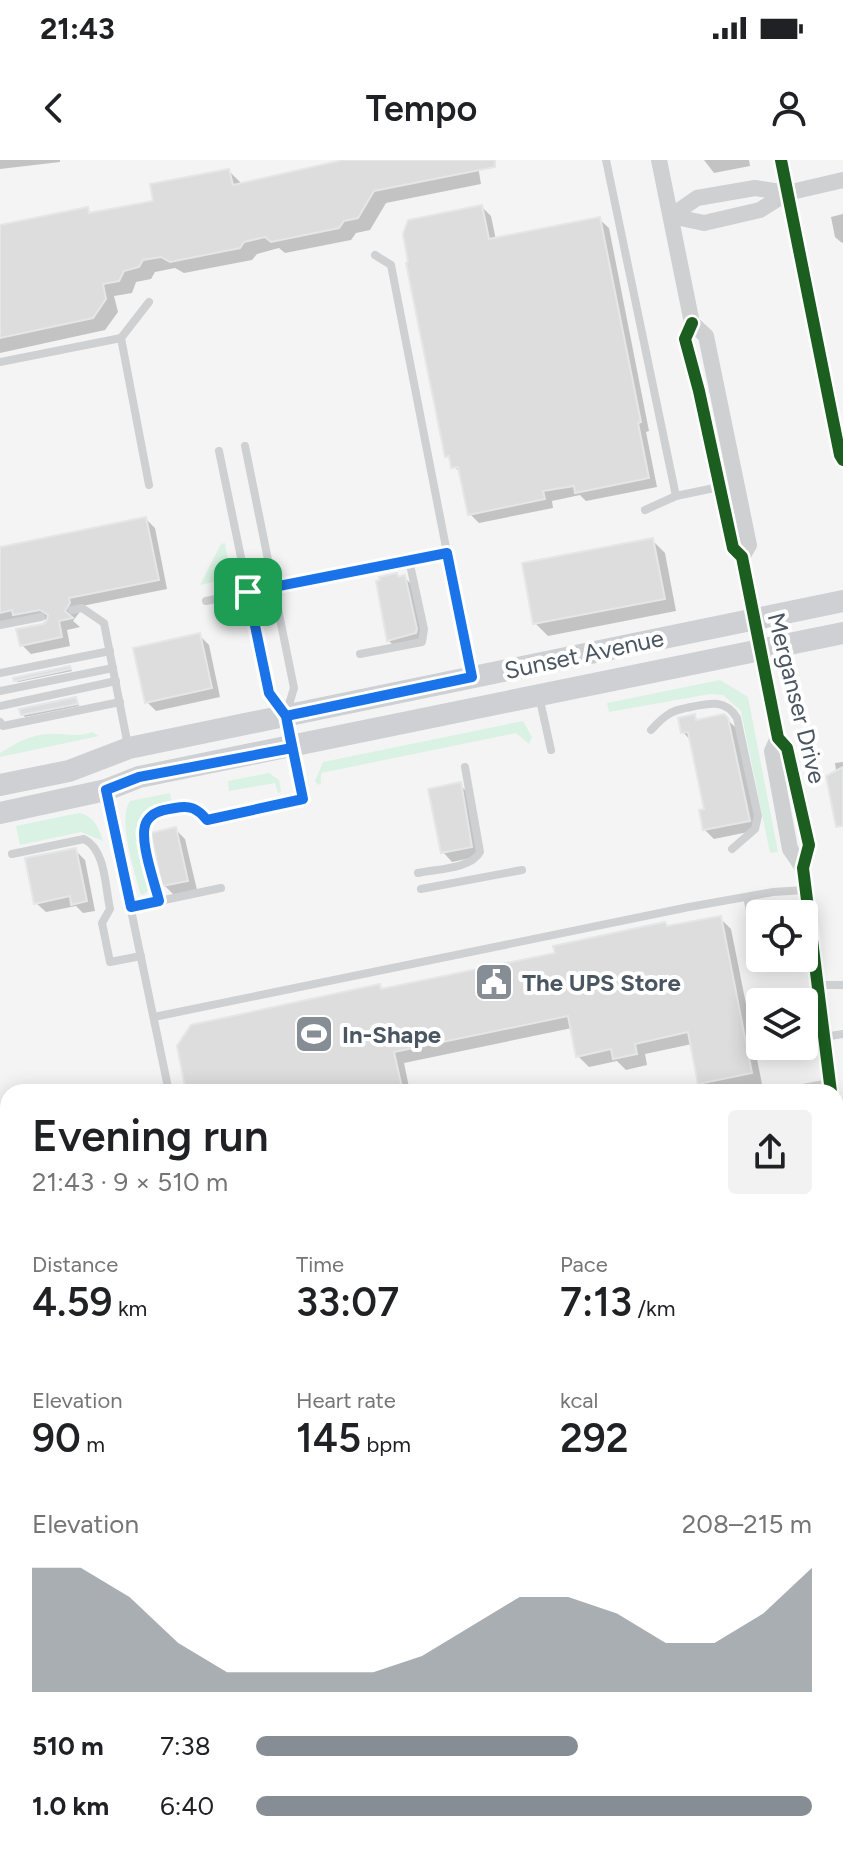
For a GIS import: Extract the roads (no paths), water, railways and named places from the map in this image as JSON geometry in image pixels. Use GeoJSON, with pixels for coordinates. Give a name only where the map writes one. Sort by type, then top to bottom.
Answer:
{"type":"FeatureCollection","features":[{"type":"Feature","properties":{"kind":"main road","name":"Sunset Avenue"},"geometry":{"type":"LineString","coordinates":[[0,785],[69,771],[129,748],[843,601]]}},
{"type":"Feature","properties":{"kind":"main road","name":"Sunset Avenue"},"geometry":{"type":"LineString","coordinates":[[0,813],[106,790],[139,777],[843,633]]}},
{"type":"Feature","properties":{"kind":"street","name":"Merganser Drive"},"geometry":{"type":"LineString","coordinates":[[659,160],[692,323],[685,339],[733,548],[742,557],[778,738],[772,751],[790,849],[803,868],[830,1084]]}},
{"type":"Feature","properties":{"kind":"street"},"geometry":{"type":"LineString","coordinates":[[781,160],[825,385],[843,460]]}},
{"type":"Feature","properties":{"kind":"street"},"geometry":{"type":"LineString","coordinates":[[671,216],[704,223],[760,210],[787,193],[843,180]]}},
{"type":"Feature","properties":{"kind":"street"},"geometry":{"type":"LineString","coordinates":[[671,216],[697,198],[755,188],[787,193]]}},
{"type":"Feature","properties":{"kind":"street","name":"Merganser Drive"},"geometry":{"type":"LineString","coordinates":[[692,323],[706,336],[749,545],[742,557]]}},
{"type":"Feature","properties":{"kind":"lane"},"geometry":{"type":"LineString","coordinates":[[606,160],[676,496]]}},
{"type":"Feature","properties":{"kind":"lane"},"geometry":{"type":"LineString","coordinates":[[375,255],[391,265],[472,677]]}},
{"type":"Feature","properties":{"kind":"lane"},"geometry":{"type":"LineString","coordinates":[[0,362],[121,338],[149,302]]}},
{"type":"Feature","properties":{"kind":"lane"},"geometry":{"type":"LineString","coordinates":[[121,338],[149,485]]}},
{"type":"Feature","properties":{"kind":"lane"},"geometry":{"type":"LineString","coordinates":[[245,446],[294,688],[286,716]]}},
{"type":"Feature","properties":{"kind":"lane"},"geometry":{"type":"LineString","coordinates":[[159,901],[143,836],[146,822],[158,812],[187,805],[200,811],[207,820],[303,799],[286,716],[269,693],[219,451]]}},
{"type":"Feature","properties":{"kind":"lane"},"geometry":{"type":"LineString","coordinates":[[645,510],[676,496],[719,487]]}},
{"type":"Feature","properties":{"kind":"lane"},"geometry":{"type":"LineString","coordinates":[[206,601],[447,553]]}},
{"type":"Feature","properties":{"kind":"lane"},"geometry":{"type":"LineString","coordinates":[[360,654],[422,642],[424,629],[409,560]]}},
{"type":"Feature","properties":{"kind":"lane"},"geometry":{"type":"LineString","coordinates":[[72,610],[82,608],[104,623],[129,748]]}},
{"type":"Feature","properties":{"kind":"lane"},"geometry":{"type":"LineString","coordinates":[[0,625],[41,617]]}},
{"type":"Feature","properties":{"kind":"lane"},"geometry":{"type":"LineString","coordinates":[[0,673],[110,651]]}},
{"type":"Feature","properties":{"kind":"lane"},"geometry":{"type":"LineString","coordinates":[[0,691],[113,668]]}},
{"type":"Feature","properties":{"kind":"lane"},"geometry":{"type":"LineString","coordinates":[[0,706],[116,681]]}},
{"type":"Feature","properties":{"kind":"lane"},"geometry":{"type":"LineString","coordinates":[[539,695],[551,750]]}},
{"type":"Feature","properties":{"kind":"lane"},"geometry":{"type":"LineString","coordinates":[[0,722],[3,726],[120,702]]}},
{"type":"Feature","properties":{"kind":"lane"},"geometry":{"type":"LineString","coordinates":[[651,730],[665,716],[677,710],[711,702],[727,705],[733,710],[758,816],[755,829],[732,849]]}},
{"type":"Feature","properties":{"kind":"lane"},"geometry":{"type":"LineString","coordinates":[[418,873],[468,863],[480,852],[465,767]]}},
{"type":"Feature","properties":{"kind":"lane"},"geometry":{"type":"LineString","coordinates":[[106,790],[167,1084]]}},
{"type":"Feature","properties":{"kind":"lane"},"geometry":{"type":"LineString","coordinates":[[12,854],[75,840],[84,839],[92,843],[98,852],[110,909],[102,923],[110,962],[141,956]]}},
{"type":"Feature","properties":{"kind":"lane"},"geometry":{"type":"LineString","coordinates":[[421,889],[522,870]]}},
{"type":"Feature","properties":{"kind":"lane"},"geometry":{"type":"LineString","coordinates":[[131,907],[221,888]]}},
{"type":"Feature","properties":{"kind":"lane"},"geometry":{"type":"LineString","coordinates":[[154,1017],[747,897],[805,890]]}},
{"type":"Feature","properties":{"kind":"lane"},"geometry":{"type":"LineString","coordinates":[[818,985],[843,985]]}},
{"type":"Feature","properties":{"kind":"lane"},"geometry":{"type":"LineString","coordinates":[[824,1037],[843,1034]]}},
{"type":"Feature","properties":{"kind":"place","name":"The UPS Store"},"geometry":{"type":"Point","coordinates":[494,982]}},
{"type":"Feature","properties":{"kind":"place","name":"In-Shape"},"geometry":{"type":"Point","coordinates":[314,1034]}}]}
